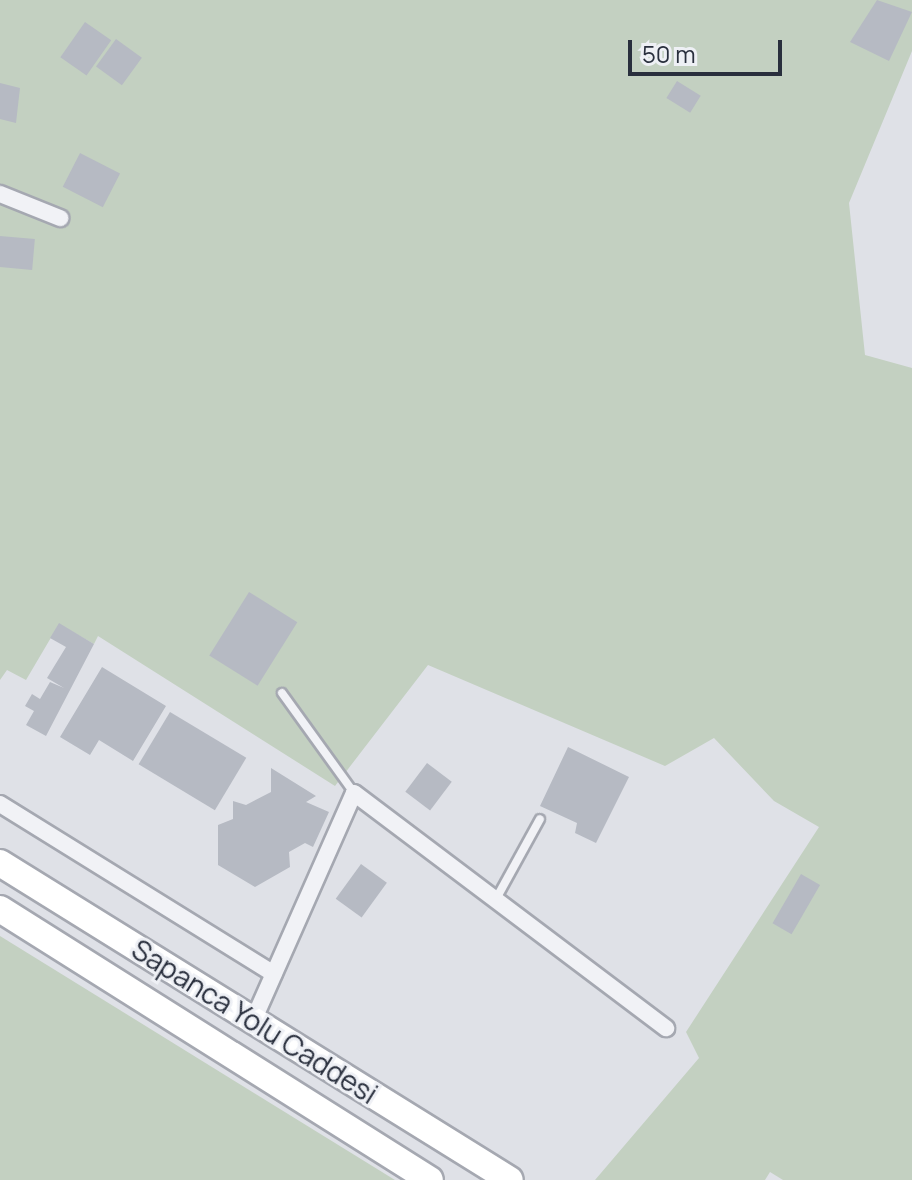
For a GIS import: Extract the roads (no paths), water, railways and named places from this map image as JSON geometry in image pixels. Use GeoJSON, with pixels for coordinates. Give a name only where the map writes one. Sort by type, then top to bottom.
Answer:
{"type":"FeatureCollection","features":[{"type":"Feature","properties":{"kind":"highway","name":"Sapanca Yolu Caddesi"},"geometry":{"type":"LineString","coordinates":[[0,863],[510,1180]]}},
{"type":"Feature","properties":{"kind":"highway","name":"Sapanca Yolu Caddesi"},"geometry":{"type":"LineString","coordinates":[[0,909],[430,1180]]}},
{"type":"Feature","properties":{"kind":"street"},"geometry":{"type":"LineString","coordinates":[[0,194],[60,218]]}},
{"type":"Feature","properties":{"kind":"street"},"geometry":{"type":"LineString","coordinates":[[253,1021],[354,793],[666,1028]]}},
{"type":"Feature","properties":{"kind":"street"},"geometry":{"type":"LineString","coordinates":[[0,804],[274,974]]}},
{"type":"Feature","properties":{"kind":"lane"},"geometry":{"type":"LineString","coordinates":[[282,693],[354,793]]}},
{"type":"Feature","properties":{"kind":"lane"},"geometry":{"type":"LineString","coordinates":[[496,900],[540,819]]}}]}
